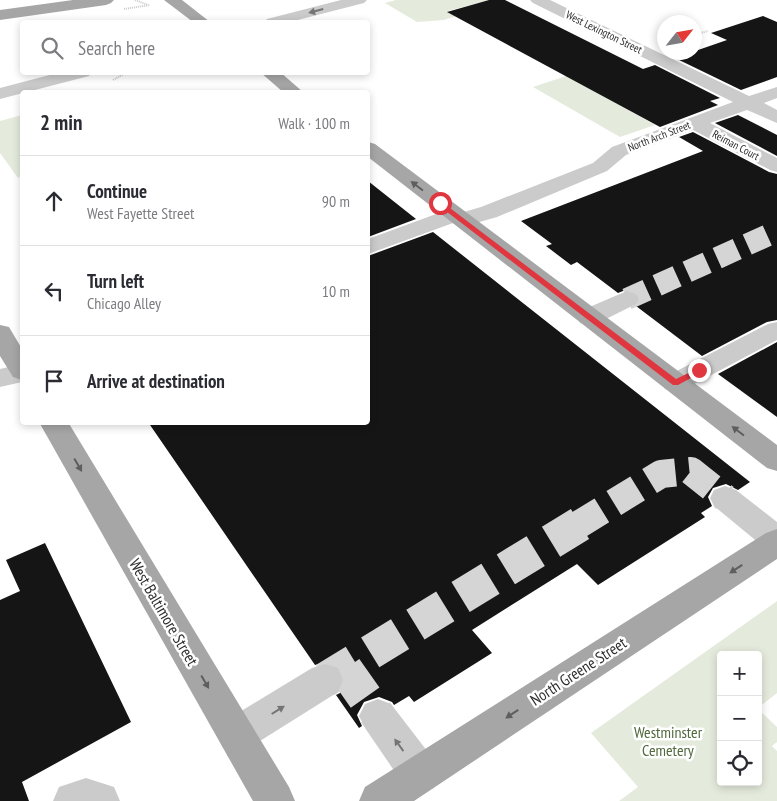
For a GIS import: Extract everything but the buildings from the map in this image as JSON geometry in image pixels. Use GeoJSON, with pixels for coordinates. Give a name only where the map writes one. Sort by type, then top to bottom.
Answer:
{"type":"FeatureCollection","features":[{"type":"Feature","properties":{"kind":"main road"},"geometry":{"type":"LineString","coordinates":[[0,15],[106,0]]}},
{"type":"Feature","properties":{"kind":"main road"},"geometry":{"type":"LineString","coordinates":[[172,0],[199,20]]}},
{"type":"Feature","properties":{"kind":"main road"},"geometry":{"type":"LineString","coordinates":[[272,75],[291,90]]}},
{"type":"Feature","properties":{"kind":"main road"},"geometry":{"type":"LineString","coordinates":[[370,150],[777,460]]}},
{"type":"Feature","properties":{"kind":"main road"},"geometry":{"type":"LineString","coordinates":[[0,333],[20,368]]}},
{"type":"Feature","properties":{"kind":"main road","name":"West Baltimore Street"},"geometry":{"type":"LineString","coordinates":[[55,425],[275,801]]}},
{"type":"Feature","properties":{"kind":"main road","name":"North Greene Street"},"geometry":{"type":"LineString","coordinates":[[378,801],[777,541]]}},
{"type":"Feature","properties":{"kind":"street"},"geometry":{"type":"LineString","coordinates":[[281,20],[359,0]]}},
{"type":"Feature","properties":{"kind":"street","name":"West Lexington Street"},"geometry":{"type":"LineString","coordinates":[[538,0],[777,117]]}},
{"type":"Feature","properties":{"kind":"street"},"geometry":{"type":"LineString","coordinates":[[0,94],[72,75]]}},
{"type":"Feature","properties":{"kind":"street","name":"North Arch Street"},"geometry":{"type":"LineString","coordinates":[[370,247],[459,218],[489,212],[600,167],[619,151],[777,92]]}},
{"type":"Feature","properties":{"kind":"street","name":"Reiman Court"},"geometry":{"type":"LineString","coordinates":[[695,123],[777,166]]}},
{"type":"Feature","properties":{"kind":"street"},"geometry":{"type":"LineString","coordinates":[[589,317],[627,299]]}},
{"type":"Feature","properties":{"kind":"street"},"geometry":{"type":"LineString","coordinates":[[675,383],[777,330]]}},
{"type":"Feature","properties":{"kind":"street"},"geometry":{"type":"LineString","coordinates":[[0,378],[20,373]]}},
{"type":"Feature","properties":{"kind":"street"},"geometry":{"type":"LineString","coordinates":[[725,498],[777,541]]}},
{"type":"Feature","properties":{"kind":"street"},"geometry":{"type":"LineString","coordinates":[[236,736],[326,680]]}},
{"type":"Feature","properties":{"kind":"street"},"geometry":{"type":"LineString","coordinates":[[378,716],[420,774]]}},
{"type":"Feature","properties":{"kind":"street"},"geometry":{"type":"LineString","coordinates":[[73,801],[86,798],[100,801]]}},
{"type":"Feature","properties":{"kind":"path"},"geometry":{"type":"LineString","coordinates":[[135,0],[139,2]]}},
{"type":"Feature","properties":{"kind":"path"},"geometry":{"type":"LineString","coordinates":[[702,33],[708,31]]}},
{"type":"Feature","properties":{"kind":"path"},"geometry":{"type":"LineString","coordinates":[[113,80],[122,75]]}},
{"type":"Feature","properties":{"kind":"green space"},"geometry":{"type":"Polygon","coordinates":[[[396,0],[489,0],[448,11],[456,16],[444,20],[417,22],[385,3],[396,0]]]}},
{"type":"Feature","properties":{"kind":"green space"},"geometry":{"type":"Polygon","coordinates":[[[590,68],[603,96],[655,125],[620,137],[533,87],[590,68]]]}},
{"type":"Feature","properties":{"kind":"green space"},"geometry":{"type":"Polygon","coordinates":[[[20,116],[20,177],[18,178],[0,153],[0,121],[20,116]]]}},
{"type":"Feature","properties":{"kind":"green space","name":"Westminster Cemetery"},"geometry":{"type":"Polygon","coordinates":[[[777,601],[777,693],[762,705],[762,651],[717,651],[717,786],[762,786],[762,713],[777,727],[777,742],[772,746],[777,751],[777,801],[619,801],[638,787],[591,733],[777,601]]]}},
{"type":"Feature","properties":{"kind":"tunnel"},"geometry":{"type":"LineString","coordinates":[[627,299],[777,231]]}},
{"type":"Feature","properties":{"kind":"tunnel"},"geometry":{"type":"LineString","coordinates":[[578,525],[661,474],[691,471],[725,498]]}},
{"type":"Feature","properties":{"kind":"tunnel"},"geometry":{"type":"LineString","coordinates":[[325,680],[580,524]]}},
{"type":"Feature","properties":{"kind":"tunnel"},"geometry":{"type":"LineString","coordinates":[[345,669],[378,716]]}},
{"type":"Feature","properties":{"kind":"route"},"geometry":{"type":"LineString","coordinates":[[440,203],[675,383],[699,370]]}}]}
